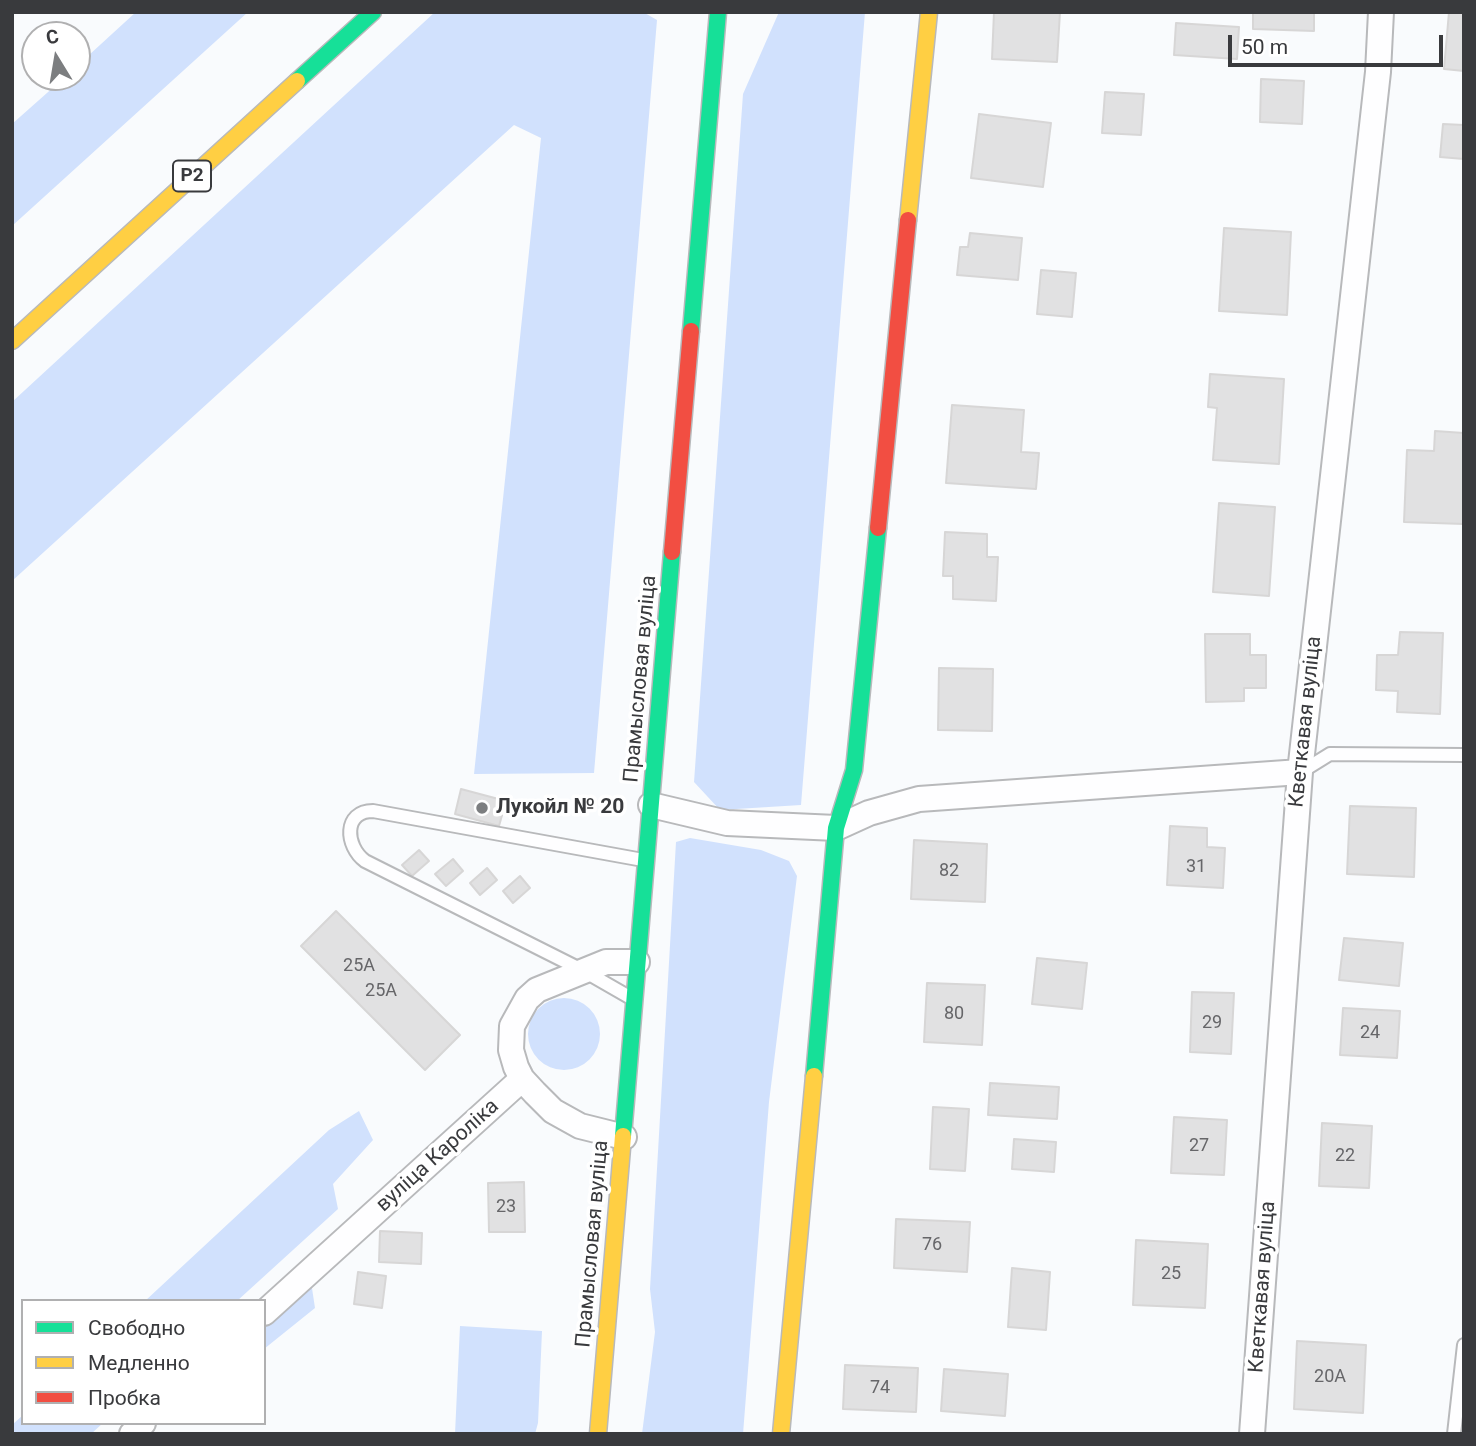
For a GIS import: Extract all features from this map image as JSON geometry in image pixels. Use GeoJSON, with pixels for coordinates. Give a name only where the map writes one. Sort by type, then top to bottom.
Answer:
{"type":"FeatureCollection","features":[{"type":"Feature","properties":{"kind":"main road","name":"Р2"},"geometry":{"type":"LineString","coordinates":[[12,341],[373,12]]}},
{"type":"Feature","properties":{"kind":"main road","name":"Прамысловая вуліца"},"geometry":{"type":"LineString","coordinates":[[598,1434],[718,12]]}},
{"type":"Feature","properties":{"kind":"main road"},"geometry":{"type":"LineString","coordinates":[[782,1434],[836,828],[854,770],[929,12]]}},
{"type":"Feature","properties":{"kind":"street","name":"Кветкавая вуліца"},"geometry":{"type":"LineString","coordinates":[[1252,1434],[1300,772],[1378,72],[1381,12]]}},
{"type":"Feature","properties":{"kind":"street"},"geometry":{"type":"LineString","coordinates":[[651,805],[727,823],[836,828],[869,813],[919,799],[1300,772]]}},
{"type":"Feature","properties":{"kind":"street"},"geometry":{"type":"LineString","coordinates":[[624,1137],[580,1126],[554,1111],[522,1079],[516,1067],[511,1050],[512,1026],[519,1009],[537,990],[606,962],[637,962]]}},
{"type":"Feature","properties":{"kind":"street","name":"вуліца Кароліка"},"geometry":{"type":"LineString","coordinates":[[266,1311],[522,1079]]}},
{"type":"Feature","properties":{"kind":"lane"},"geometry":{"type":"LineString","coordinates":[[1300,772],[1330,754],[1464,755]]}},
{"type":"Feature","properties":{"kind":"lane"},"geometry":{"type":"LineString","coordinates":[[634,1000],[584,971],[365,861],[352,848],[350,836],[352,824],[361,813],[373,811],[647,861]]}},
{"type":"Feature","properties":{"kind":"lane"},"geometry":{"type":"LineString","coordinates":[[1454,1434],[1464,1345]]}},
{"type":"Feature","properties":{"kind":"shaded area"},"geometry":{"type":"Polygon","coordinates":[[[136,12],[248,12],[12,226],[12,124],[49,91],[91,91],[91,53],[136,12]]]}},
{"type":"Feature","properties":{"kind":"shaded area"},"geometry":{"type":"Polygon","coordinates":[[[435,12],[643,12],[657,20],[594,773],[474,774],[541,138],[514,125],[12,581],[12,402],[435,12]]]}},
{"type":"Feature","properties":{"kind":"shaded area"},"geometry":{"type":"Polygon","coordinates":[[[779,12],[865,12],[801,805],[720,810],[694,782],[743,94],[779,12]]]}},
{"type":"Feature","properties":{"kind":"shaded area"},"geometry":{"type":"Polygon","coordinates":[[[690,838],[761,850],[789,861],[797,876],[769,1102],[743,1434],[642,1434],[655,1332],[650,1289],[676,842],[690,838]]]}},
{"type":"Feature","properties":{"kind":"shaded area"},"geometry":{"type":"Polygon","coordinates":[[[564,998],[584,1004],[594,1014],[600,1034],[594,1054],[584,1064],[564,1070],[544,1064],[534,1054],[528,1034],[534,1014],[544,1004],[564,998]]]}},
{"type":"Feature","properties":{"kind":"shaded area"},"geometry":{"type":"Polygon","coordinates":[[[359,1111],[373,1140],[333,1184],[338,1209],[239,1299],[147,1299],[329,1130],[359,1111]]]}},
{"type":"Feature","properties":{"kind":"shaded area"},"geometry":{"type":"Polygon","coordinates":[[[310,1275],[315,1308],[266,1347],[266,1315],[310,1275]]]}},
{"type":"Feature","properties":{"kind":"shaded area"},"geometry":{"type":"Polygon","coordinates":[[[460,1326],[542,1331],[538,1423],[535,1434],[455,1434],[460,1326]]]}},
{"type":"Feature","properties":{"kind":"shaded area"},"geometry":{"type":"Polygon","coordinates":[[[21,1417],[21,1425],[101,1425],[91,1434],[12,1434],[12,1425],[21,1417]]]}},
{"type":"Feature","properties":{"kind":"building"},"geometry":{"type":"Polygon","coordinates":[[[994,12],[1060,12],[1057,62],[992,59],[994,12]]]}},
{"type":"Feature","properties":{"kind":"building"},"geometry":{"type":"Polygon","coordinates":[[[1253,12],[1314,12],[1314,31],[1253,29],[1253,12]]]}},
{"type":"Feature","properties":{"kind":"building"},"geometry":{"type":"Polygon","coordinates":[[[1449,12],[1464,12],[1464,71],[1444,69],[1449,12]]]}},
{"type":"Feature","properties":{"kind":"building"},"geometry":{"type":"Polygon","coordinates":[[[1176,23],[1239,27],[1237,59],[1174,55],[1176,23]]]}},
{"type":"Feature","properties":{"kind":"building"},"geometry":{"type":"Polygon","coordinates":[[[1261,79],[1304,81],[1302,124],[1260,122],[1261,79]]]}},
{"type":"Feature","properties":{"kind":"building"},"geometry":{"type":"Polygon","coordinates":[[[1105,92],[1144,94],[1141,135],[1102,133],[1105,92]]]}},
{"type":"Feature","properties":{"kind":"building"},"geometry":{"type":"Polygon","coordinates":[[[979,114],[1051,123],[1043,187],[971,178],[979,114]]]}},
{"type":"Feature","properties":{"kind":"building"},"geometry":{"type":"Polygon","coordinates":[[[1443,124],[1464,125],[1464,159],[1440,157],[1443,124]]]}},
{"type":"Feature","properties":{"kind":"building"},"geometry":{"type":"Polygon","coordinates":[[[1224,228],[1291,232],[1287,315],[1219,311],[1224,228]]]}},
{"type":"Feature","properties":{"kind":"building"},"geometry":{"type":"Polygon","coordinates":[[[970,233],[1022,238],[1018,280],[957,275],[960,247],[968,247],[970,233]]]}},
{"type":"Feature","properties":{"kind":"building"},"geometry":{"type":"Polygon","coordinates":[[[1041,270],[1076,273],[1072,317],[1037,314],[1041,270]]]}},
{"type":"Feature","properties":{"kind":"building"},"geometry":{"type":"Polygon","coordinates":[[[1210,374],[1284,379],[1279,464],[1213,460],[1217,408],[1208,407],[1210,374]]]}},
{"type":"Feature","properties":{"kind":"building"},"geometry":{"type":"Polygon","coordinates":[[[952,405],[1024,410],[1021,452],[1039,453],[1036,489],[946,483],[952,405]]]}},
{"type":"Feature","properties":{"kind":"building"},"geometry":{"type":"Polygon","coordinates":[[[1435,431],[1464,433],[1464,524],[1404,522],[1407,450],[1434,451],[1435,431]]]}},
{"type":"Feature","properties":{"kind":"building"},"geometry":{"type":"Polygon","coordinates":[[[1219,503],[1275,507],[1269,596],[1213,592],[1219,503]]]}},
{"type":"Feature","properties":{"kind":"building"},"geometry":{"type":"Polygon","coordinates":[[[945,532],[987,534],[987,557],[998,557],[996,601],[953,599],[953,576],[943,576],[945,532]]]}},
{"type":"Feature","properties":{"kind":"building"},"geometry":{"type":"Polygon","coordinates":[[[1400,632],[1443,633],[1440,714],[1397,712],[1398,691],[1376,690],[1377,655],[1398,655],[1400,632]]]}},
{"type":"Feature","properties":{"kind":"building"},"geometry":{"type":"Polygon","coordinates":[[[1205,634],[1250,634],[1250,655],[1266,655],[1266,688],[1244,688],[1244,701],[1206,702],[1205,634]]]}},
{"type":"Feature","properties":{"kind":"building"},"geometry":{"type":"Polygon","coordinates":[[[939,668],[993,669],[992,731],[938,730],[939,668]]]}},
{"type":"Feature","properties":{"kind":"building"},"geometry":{"type":"Polygon","coordinates":[[[461,789],[506,801],[499,826],[455,814],[461,789]]]}},
{"type":"Feature","properties":{"kind":"building"},"geometry":{"type":"Polygon","coordinates":[[[1350,806],[1416,808],[1414,877],[1347,874],[1350,806]]]}},
{"type":"Feature","properties":{"kind":"building"},"geometry":{"type":"Polygon","coordinates":[[[1170,826],[1207,828],[1207,847],[1225,848],[1223,888],[1167,885],[1170,826]]]}},
{"type":"Feature","properties":{"kind":"building"},"geometry":{"type":"Polygon","coordinates":[[[914,840],[987,844],[985,902],[911,899],[914,840]]]}},
{"type":"Feature","properties":{"kind":"building"},"geometry":{"type":"Polygon","coordinates":[[[419,850],[429,861],[412,876],[402,865],[419,850]]]}},
{"type":"Feature","properties":{"kind":"building"},"geometry":{"type":"Polygon","coordinates":[[[453,859],[463,871],[446,886],[435,874],[453,859]]]}},
{"type":"Feature","properties":{"kind":"building"},"geometry":{"type":"Polygon","coordinates":[[[487,868],[497,880],[480,895],[470,883],[487,868]]]}},
{"type":"Feature","properties":{"kind":"building"},"geometry":{"type":"Polygon","coordinates":[[[520,876],[530,888],[513,903],[503,891],[520,876]]]}},
{"type":"Feature","properties":{"kind":"building"},"geometry":{"type":"Polygon","coordinates":[[[336,911],[460,1035],[425,1070],[301,946],[336,911]]]}},
{"type":"Feature","properties":{"kind":"building"},"geometry":{"type":"Polygon","coordinates":[[[1344,938],[1403,943],[1399,986],[1339,980],[1344,938]]]}},
{"type":"Feature","properties":{"kind":"building"},"geometry":{"type":"Polygon","coordinates":[[[1037,958],[1087,963],[1082,1009],[1032,1004],[1037,958]]]}},
{"type":"Feature","properties":{"kind":"building"},"geometry":{"type":"Polygon","coordinates":[[[927,983],[985,985],[982,1045],[924,1042],[927,983]]]}},
{"type":"Feature","properties":{"kind":"building"},"geometry":{"type":"Polygon","coordinates":[[[1192,992],[1234,993],[1231,1054],[1190,1052],[1192,992]]]}},
{"type":"Feature","properties":{"kind":"building"},"geometry":{"type":"Polygon","coordinates":[[[1343,1008],[1400,1011],[1397,1058],[1340,1055],[1343,1008]]]}},
{"type":"Feature","properties":{"kind":"building"},"geometry":{"type":"Polygon","coordinates":[[[990,1083],[1059,1087],[1057,1119],[988,1115],[990,1083]]]}},
{"type":"Feature","properties":{"kind":"building"},"geometry":{"type":"Polygon","coordinates":[[[933,1107],[969,1109],[965,1171],[930,1169],[933,1107]]]}},
{"type":"Feature","properties":{"kind":"building"},"geometry":{"type":"Polygon","coordinates":[[[1174,1117],[1227,1120],[1224,1175],[1171,1173],[1174,1117]]]}},
{"type":"Feature","properties":{"kind":"building"},"geometry":{"type":"Polygon","coordinates":[[[1322,1123],[1372,1126],[1369,1188],[1319,1186],[1322,1123]]]}},
{"type":"Feature","properties":{"kind":"building"},"geometry":{"type":"Polygon","coordinates":[[[1014,1139],[1056,1142],[1054,1172],[1012,1169],[1014,1139]]]}},
{"type":"Feature","properties":{"kind":"building"},"geometry":{"type":"Polygon","coordinates":[[[524,1182],[525,1232],[489,1232],[488,1183],[524,1182]]]}},
{"type":"Feature","properties":{"kind":"building"},"geometry":{"type":"Polygon","coordinates":[[[896,1219],[970,1222],[967,1272],[894,1268],[896,1219]]]}},
{"type":"Feature","properties":{"kind":"building"},"geometry":{"type":"Polygon","coordinates":[[[380,1231],[422,1233],[421,1264],[379,1262],[380,1231]]]}},
{"type":"Feature","properties":{"kind":"building"},"geometry":{"type":"Polygon","coordinates":[[[1136,1240],[1208,1244],[1205,1308],[1133,1305],[1136,1240]]]}},
{"type":"Feature","properties":{"kind":"building"},"geometry":{"type":"Polygon","coordinates":[[[1012,1268],[1050,1272],[1046,1330],[1008,1327],[1012,1268]]]}},
{"type":"Feature","properties":{"kind":"building"},"geometry":{"type":"Polygon","coordinates":[[[358,1272],[386,1276],[382,1308],[354,1304],[358,1272]]]}},
{"type":"Feature","properties":{"kind":"building"},"geometry":{"type":"Polygon","coordinates":[[[1297,1341],[1366,1345],[1363,1413],[1294,1409],[1297,1341]]]}},
{"type":"Feature","properties":{"kind":"building"},"geometry":{"type":"Polygon","coordinates":[[[845,1365],[918,1368],[916,1412],[843,1409],[845,1365]]]}},
{"type":"Feature","properties":{"kind":"building"},"geometry":{"type":"Polygon","coordinates":[[[944,1369],[1008,1374],[1005,1416],[941,1411],[944,1369]]]}},
{"type":"Feature","properties":{"kind":"traffic: fast"},"geometry":{"type":"LineString","coordinates":[[297,81],[373,12]]}},
{"type":"Feature","properties":{"kind":"traffic: fast"},"geometry":{"type":"LineString","coordinates":[[691,331],[718,12]]}},
{"type":"Feature","properties":{"kind":"traffic: fast"},"geometry":{"type":"LineString","coordinates":[[814,1076],[836,828],[854,770],[878,528]]}},
{"type":"Feature","properties":{"kind":"traffic: fast"},"geometry":{"type":"LineString","coordinates":[[623,1136],[672,552]]}},
{"type":"Feature","properties":{"kind":"traffic: slow"},"geometry":{"type":"LineString","coordinates":[[908,220],[929,12]]}},
{"type":"Feature","properties":{"kind":"traffic: slow"},"geometry":{"type":"LineString","coordinates":[[12,341],[297,81]]}},
{"type":"Feature","properties":{"kind":"traffic: slow"},"geometry":{"type":"LineString","coordinates":[[781,1434],[814,1076]]}},
{"type":"Feature","properties":{"kind":"traffic: slow"},"geometry":{"type":"LineString","coordinates":[[598,1434],[623,1136]]}},
{"type":"Feature","properties":{"kind":"traffic: jam"},"geometry":{"type":"LineString","coordinates":[[878,528],[908,220]]}},
{"type":"Feature","properties":{"kind":"traffic: jam"},"geometry":{"type":"LineString","coordinates":[[672,552],[691,331]]}},
{"type":"Feature","properties":{"kind":"place","name":"Лукойл № 20"},"geometry":{"type":"Point","coordinates":[482,808]}}]}
